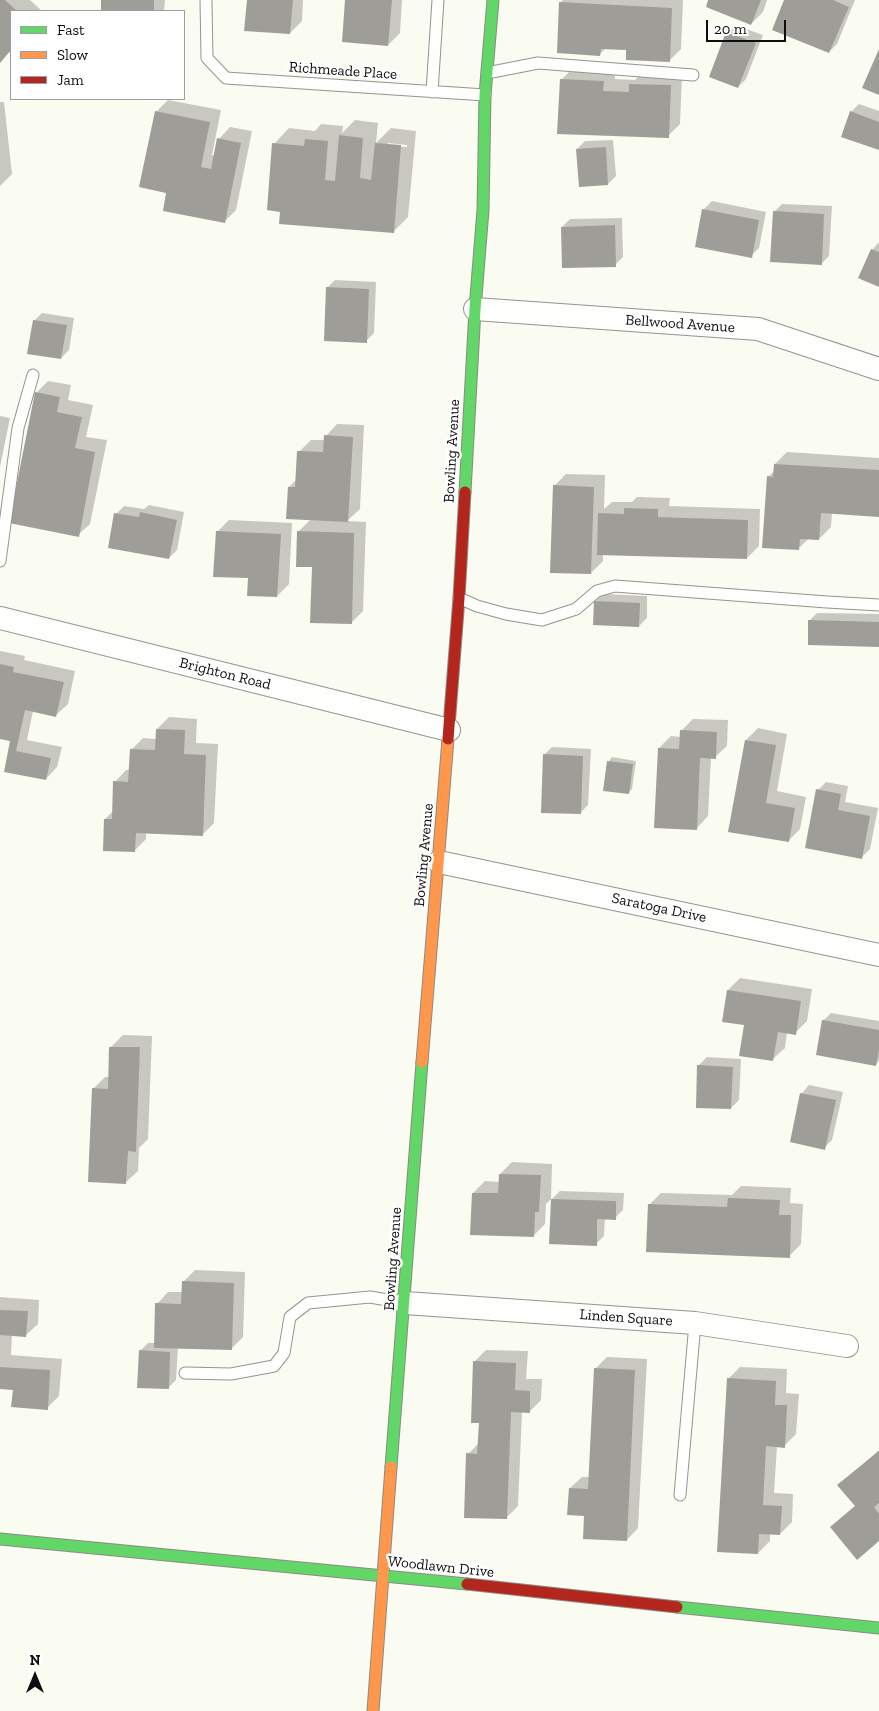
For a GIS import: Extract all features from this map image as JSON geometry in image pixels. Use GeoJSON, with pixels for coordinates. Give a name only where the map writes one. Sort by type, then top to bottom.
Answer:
{"type":"FeatureCollection","features":[{"type":"Feature","properties":{"kind":"street","name":"Bowling Avenue"},"geometry":{"type":"LineString","coordinates":[[373,1711],[382,1576],[405,1303],[417,1122],[459,598],[475,309],[483,210],[485,96],[493,0]]}},
{"type":"Feature","properties":{"kind":"street","name":"Bellwood Avenue"},"geometry":{"type":"LineString","coordinates":[[475,309],[758,329],[879,369]]}},
{"type":"Feature","properties":{"kind":"street","name":"Brighton Road"},"geometry":{"type":"LineString","coordinates":[[0,618],[449,730]]}},
{"type":"Feature","properties":{"kind":"street","name":"Saratoga Drive"},"geometry":{"type":"LineString","coordinates":[[439,862],[879,955]]}},
{"type":"Feature","properties":{"kind":"street","name":"Linden Square"},"geometry":{"type":"LineString","coordinates":[[405,1303],[694,1323],[847,1346]]}},
{"type":"Feature","properties":{"kind":"street","name":"Woodlawn Drive"},"geometry":{"type":"LineString","coordinates":[[0,1539],[382,1576],[879,1628]]}},
{"type":"Feature","properties":{"kind":"lane","name":"Richmeade Place"},"geometry":{"type":"LineString","coordinates":[[206,0],[207,58],[226,78],[485,96]]}},
{"type":"Feature","properties":{"kind":"lane"},"geometry":{"type":"LineString","coordinates":[[432,92],[438,0]]}},
{"type":"Feature","properties":{"kind":"lane"},"geometry":{"type":"LineString","coordinates":[[487,73],[538,63],[694,75]]}},
{"type":"Feature","properties":{"kind":"lane"},"geometry":{"type":"LineString","coordinates":[[0,561],[18,428],[33,375]]}},
{"type":"Feature","properties":{"kind":"lane"},"geometry":{"type":"LineString","coordinates":[[459,598],[477,606],[506,614],[542,620],[576,609],[597,591],[614,586],[826,602],[879,604]]}},
{"type":"Feature","properties":{"kind":"lane"},"geometry":{"type":"LineString","coordinates":[[185,1373],[231,1374],[274,1366],[284,1353],[290,1317],[308,1303],[370,1297],[405,1303]]}},
{"type":"Feature","properties":{"kind":"lane"},"geometry":{"type":"LineString","coordinates":[[680,1495],[694,1323]]}},
{"type":"Feature","properties":{"kind":"building"},"geometry":{"type":"Polygon","coordinates":[[[0,0],[5,0],[16,10],[10,10],[10,51],[0,63],[0,0]]]}},
{"type":"Feature","properties":{"kind":"building"},"geometry":{"type":"Polygon","coordinates":[[[101,0],[154,0],[154,10],[101,10],[101,0]]]}},
{"type":"Feature","properties":{"kind":"building"},"geometry":{"type":"Polygon","coordinates":[[[247,0],[293,0],[290,34],[244,31],[247,0]]]}},
{"type":"Feature","properties":{"kind":"building"},"geometry":{"type":"Polygon","coordinates":[[[345,0],[392,0],[388,46],[342,42],[345,0]]]}},
{"type":"Feature","properties":{"kind":"building"},"geometry":{"type":"Polygon","coordinates":[[[708,0],[761,0],[751,25],[706,7],[708,0]]]}},
{"type":"Feature","properties":{"kind":"building"},"geometry":{"type":"Polygon","coordinates":[[[784,0],[833,0],[849,7],[829,53],[772,30],[784,0]]]}},
{"type":"Feature","properties":{"kind":"building"},"geometry":{"type":"Polygon","coordinates":[[[559,2],[672,8],[670,62],[626,60],[626,50],[601,49],[600,56],[557,53],[559,2]]]}},
{"type":"Feature","properties":{"kind":"building"},"geometry":{"type":"Polygon","coordinates":[[[726,32],[756,43],[738,88],[709,77],[726,32]]]}},
{"type":"Feature","properties":{"kind":"building"},"geometry":{"type":"Polygon","coordinates":[[[879,49],[879,95],[862,88],[879,49]]]}},
{"type":"Feature","properties":{"kind":"building"},"geometry":{"type":"Polygon","coordinates":[[[560,79],[604,81],[603,91],[629,92],[629,84],[671,85],[669,138],[557,134],[560,79]]]}},
{"type":"Feature","properties":{"kind":"building"},"geometry":{"type":"Polygon","coordinates":[[[155,111],[210,122],[201,167],[211,169],[217,138],[241,143],[225,223],[163,211],[166,193],[139,187],[155,111]]]}},
{"type":"Feature","properties":{"kind":"building"},"geometry":{"type":"Polygon","coordinates":[[[850,111],[879,122],[879,150],[841,137],[850,111]]]}},
{"type":"Feature","properties":{"kind":"building"},"geometry":{"type":"Polygon","coordinates":[[[339,135],[363,138],[360,178],[371,180],[375,143],[401,145],[394,233],[279,224],[280,212],[267,210],[272,143],[304,146],[305,139],[328,141],[325,180],[335,181],[339,135]]]}},
{"type":"Feature","properties":{"kind":"building"},"geometry":{"type":"Polygon","coordinates":[[[606,147],[608,185],[579,187],[576,149],[606,147]]]}},
{"type":"Feature","properties":{"kind":"building"},"geometry":{"type":"Polygon","coordinates":[[[702,209],[759,220],[752,258],[695,247],[702,209]]]}},
{"type":"Feature","properties":{"kind":"building"},"geometry":{"type":"Polygon","coordinates":[[[773,211],[824,214],[822,265],[770,262],[773,211]]]}},
{"type":"Feature","properties":{"kind":"building"},"geometry":{"type":"Polygon","coordinates":[[[615,225],[616,267],[562,268],[561,227],[615,225]]]}},
{"type":"Feature","properties":{"kind":"building"},"geometry":{"type":"Polygon","coordinates":[[[871,249],[879,252],[879,287],[858,278],[871,249]]]}},
{"type":"Feature","properties":{"kind":"building"},"geometry":{"type":"Polygon","coordinates":[[[326,287],[369,289],[367,343],[324,341],[326,287]]]}},
{"type":"Feature","properties":{"kind":"building"},"geometry":{"type":"Polygon","coordinates":[[[33,320],[67,325],[61,359],[27,354],[33,320]]]}},
{"type":"Feature","properties":{"kind":"building"},"geometry":{"type":"Polygon","coordinates":[[[35,392],[60,397],[57,412],[82,417],[75,448],[95,452],[79,537],[9,523],[35,392]]]}},
{"type":"Feature","properties":{"kind":"building"},"geometry":{"type":"Polygon","coordinates":[[[324,435],[353,437],[348,522],[286,519],[288,487],[295,487],[297,451],[323,452],[324,435]]]}},
{"type":"Feature","properties":{"kind":"building"},"geometry":{"type":"Polygon","coordinates":[[[774,464],[879,470],[879,517],[821,513],[819,540],[800,539],[799,550],[762,548],[767,476],[773,477],[774,464]]]}},
{"type":"Feature","properties":{"kind":"building"},"geometry":{"type":"Polygon","coordinates":[[[553,485],[594,487],[591,574],[550,573],[553,485]]]}},
{"type":"Feature","properties":{"kind":"building"},"geometry":{"type":"Polygon","coordinates":[[[624,508],[658,509],[658,517],[748,520],[747,559],[597,555],[598,513],[624,514],[624,508]]]}},
{"type":"Feature","properties":{"kind":"building"},"geometry":{"type":"Polygon","coordinates":[[[140,512],[177,520],[169,559],[108,548],[114,513],[139,517],[140,512]]]}},
{"type":"Feature","properties":{"kind":"building"},"geometry":{"type":"Polygon","coordinates":[[[216,531],[281,534],[277,597],[247,596],[248,578],[213,577],[216,531]]]}},
{"type":"Feature","properties":{"kind":"building"},"geometry":{"type":"Polygon","coordinates":[[[297,531],[354,533],[352,624],[310,623],[312,567],[296,567],[297,531]]]}},
{"type":"Feature","properties":{"kind":"building"},"geometry":{"type":"Polygon","coordinates":[[[594,601],[640,603],[639,627],[593,625],[594,601]]]}},
{"type":"Feature","properties":{"kind":"building"},"geometry":{"type":"Polygon","coordinates":[[[808,620],[879,622],[879,647],[808,645],[808,620]]]}},
{"type":"Feature","properties":{"kind":"building"},"geometry":{"type":"Polygon","coordinates":[[[0,664],[14,667],[13,672],[64,682],[56,717],[25,710],[16,751],[51,758],[46,780],[4,772],[10,741],[0,739],[0,664]]]}},
{"type":"Feature","properties":{"kind":"building"},"geometry":{"type":"Polygon","coordinates":[[[156,729],[185,730],[184,754],[206,755],[203,836],[136,833],[135,852],[103,851],[104,819],[112,819],[113,781],[128,782],[130,749],[155,750],[156,729]]]}},
{"type":"Feature","properties":{"kind":"building"},"geometry":{"type":"Polygon","coordinates":[[[680,730],[717,732],[716,759],[700,758],[697,830],[654,828],[658,748],[679,749],[680,730]]]}},
{"type":"Feature","properties":{"kind":"building"},"geometry":{"type":"Polygon","coordinates":[[[745,740],[776,745],[766,803],[795,808],[789,842],[728,832],[745,740]]]}},
{"type":"Feature","properties":{"kind":"building"},"geometry":{"type":"Polygon","coordinates":[[[543,754],[583,756],[581,814],[541,813],[543,754]]]}},
{"type":"Feature","properties":{"kind":"building"},"geometry":{"type":"Polygon","coordinates":[[[607,761],[633,764],[629,794],[603,791],[607,761]]]}},
{"type":"Feature","properties":{"kind":"building"},"geometry":{"type":"Polygon","coordinates":[[[816,789],[841,794],[838,810],[870,816],[862,859],[805,848],[816,789]]]}},
{"type":"Feature","properties":{"kind":"building"},"geometry":{"type":"Polygon","coordinates":[[[727,990],[801,1001],[796,1035],[778,1032],[773,1061],[739,1056],[744,1025],[722,1022],[727,990]]]}},
{"type":"Feature","properties":{"kind":"building"},"geometry":{"type":"Polygon","coordinates":[[[822,1020],[879,1030],[879,1049],[876,1066],[816,1055],[822,1020]]]}},
{"type":"Feature","properties":{"kind":"building"},"geometry":{"type":"Polygon","coordinates":[[[109,1047],[140,1047],[136,1152],[128,1151],[126,1184],[88,1182],[92,1088],[108,1089],[109,1047]]]}},
{"type":"Feature","properties":{"kind":"building"},"geometry":{"type":"Polygon","coordinates":[[[697,1065],[733,1067],[731,1109],[696,1108],[697,1065]]]}},
{"type":"Feature","properties":{"kind":"building"},"geometry":{"type":"Polygon","coordinates":[[[800,1093],[836,1100],[825,1150],[790,1142],[800,1093]]]}},
{"type":"Feature","properties":{"kind":"building"},"geometry":{"type":"Polygon","coordinates":[[[499,1174],[541,1175],[539,1212],[535,1212],[534,1237],[470,1235],[472,1193],[498,1193],[499,1174]]]}},
{"type":"Feature","properties":{"kind":"building"},"geometry":{"type":"Polygon","coordinates":[[[728,1198],[780,1200],[779,1215],[791,1215],[790,1258],[646,1252],[648,1204],[727,1207],[728,1198]]]}},
{"type":"Feature","properties":{"kind":"building"},"geometry":{"type":"Polygon","coordinates":[[[551,1199],[616,1201],[616,1220],[597,1219],[597,1246],[549,1244],[551,1199]]]}},
{"type":"Feature","properties":{"kind":"building"},"geometry":{"type":"Polygon","coordinates":[[[182,1281],[234,1283],[232,1350],[154,1348],[155,1303],[181,1304],[182,1281]]]}},
{"type":"Feature","properties":{"kind":"building"},"geometry":{"type":"Polygon","coordinates":[[[0,1310],[28,1311],[26,1337],[0,1335],[0,1310]]]}},
{"type":"Feature","properties":{"kind":"building"},"geometry":{"type":"Polygon","coordinates":[[[139,1350],[170,1352],[169,1389],[137,1388],[139,1350]]]}},
{"type":"Feature","properties":{"kind":"building"},"geometry":{"type":"Polygon","coordinates":[[[473,1361],[516,1363],[515,1390],[530,1391],[530,1413],[511,1412],[507,1519],[464,1518],[466,1453],[477,1454],[479,1423],[471,1423],[473,1361]]]}},
{"type":"Feature","properties":{"kind":"building"},"geometry":{"type":"Polygon","coordinates":[[[0,1367],[50,1370],[48,1410],[11,1407],[13,1390],[0,1389],[0,1367]]]}},
{"type":"Feature","properties":{"kind":"building"},"geometry":{"type":"Polygon","coordinates":[[[594,1368],[635,1370],[627,1541],[583,1539],[584,1516],[567,1515],[569,1488],[588,1489],[594,1368]]]}},
{"type":"Feature","properties":{"kind":"building"},"geometry":{"type":"Polygon","coordinates":[[[727,1378],[776,1381],[775,1405],[787,1405],[785,1448],[766,1446],[763,1505],[782,1506],[780,1535],[759,1534],[758,1554],[717,1552],[727,1378]]]}},
{"type":"Feature","properties":{"kind":"building"},"geometry":{"type":"Polygon","coordinates":[[[879,1451],[879,1503],[874,1507],[879,1514],[879,1541],[857,1560],[830,1527],[855,1506],[837,1485],[879,1451]]]}},
{"type":"Feature","properties":{"kind":"traffic: fast"},"geometry":{"type":"LineString","coordinates":[[465,492],[475,309],[483,210],[485,95],[493,0]]}},
{"type":"Feature","properties":{"kind":"traffic: fast"},"geometry":{"type":"LineString","coordinates":[[391,1467],[422,1062]]}},
{"type":"Feature","properties":{"kind":"traffic: fast"},"geometry":{"type":"LineString","coordinates":[[0,1539],[467,1584]]}},
{"type":"Feature","properties":{"kind":"traffic: fast"},"geometry":{"type":"LineString","coordinates":[[677,1607],[879,1628]]}},
{"type":"Feature","properties":{"kind":"traffic: slow"},"geometry":{"type":"LineString","coordinates":[[422,1062],[448,739]]}},
{"type":"Feature","properties":{"kind":"traffic: slow"},"geometry":{"type":"LineString","coordinates":[[373,1711],[391,1467]]}},
{"type":"Feature","properties":{"kind":"traffic: jam"},"geometry":{"type":"LineString","coordinates":[[448,739],[465,492]]}},
{"type":"Feature","properties":{"kind":"traffic: jam"},"geometry":{"type":"LineString","coordinates":[[467,1584],[677,1607]]}}]}
